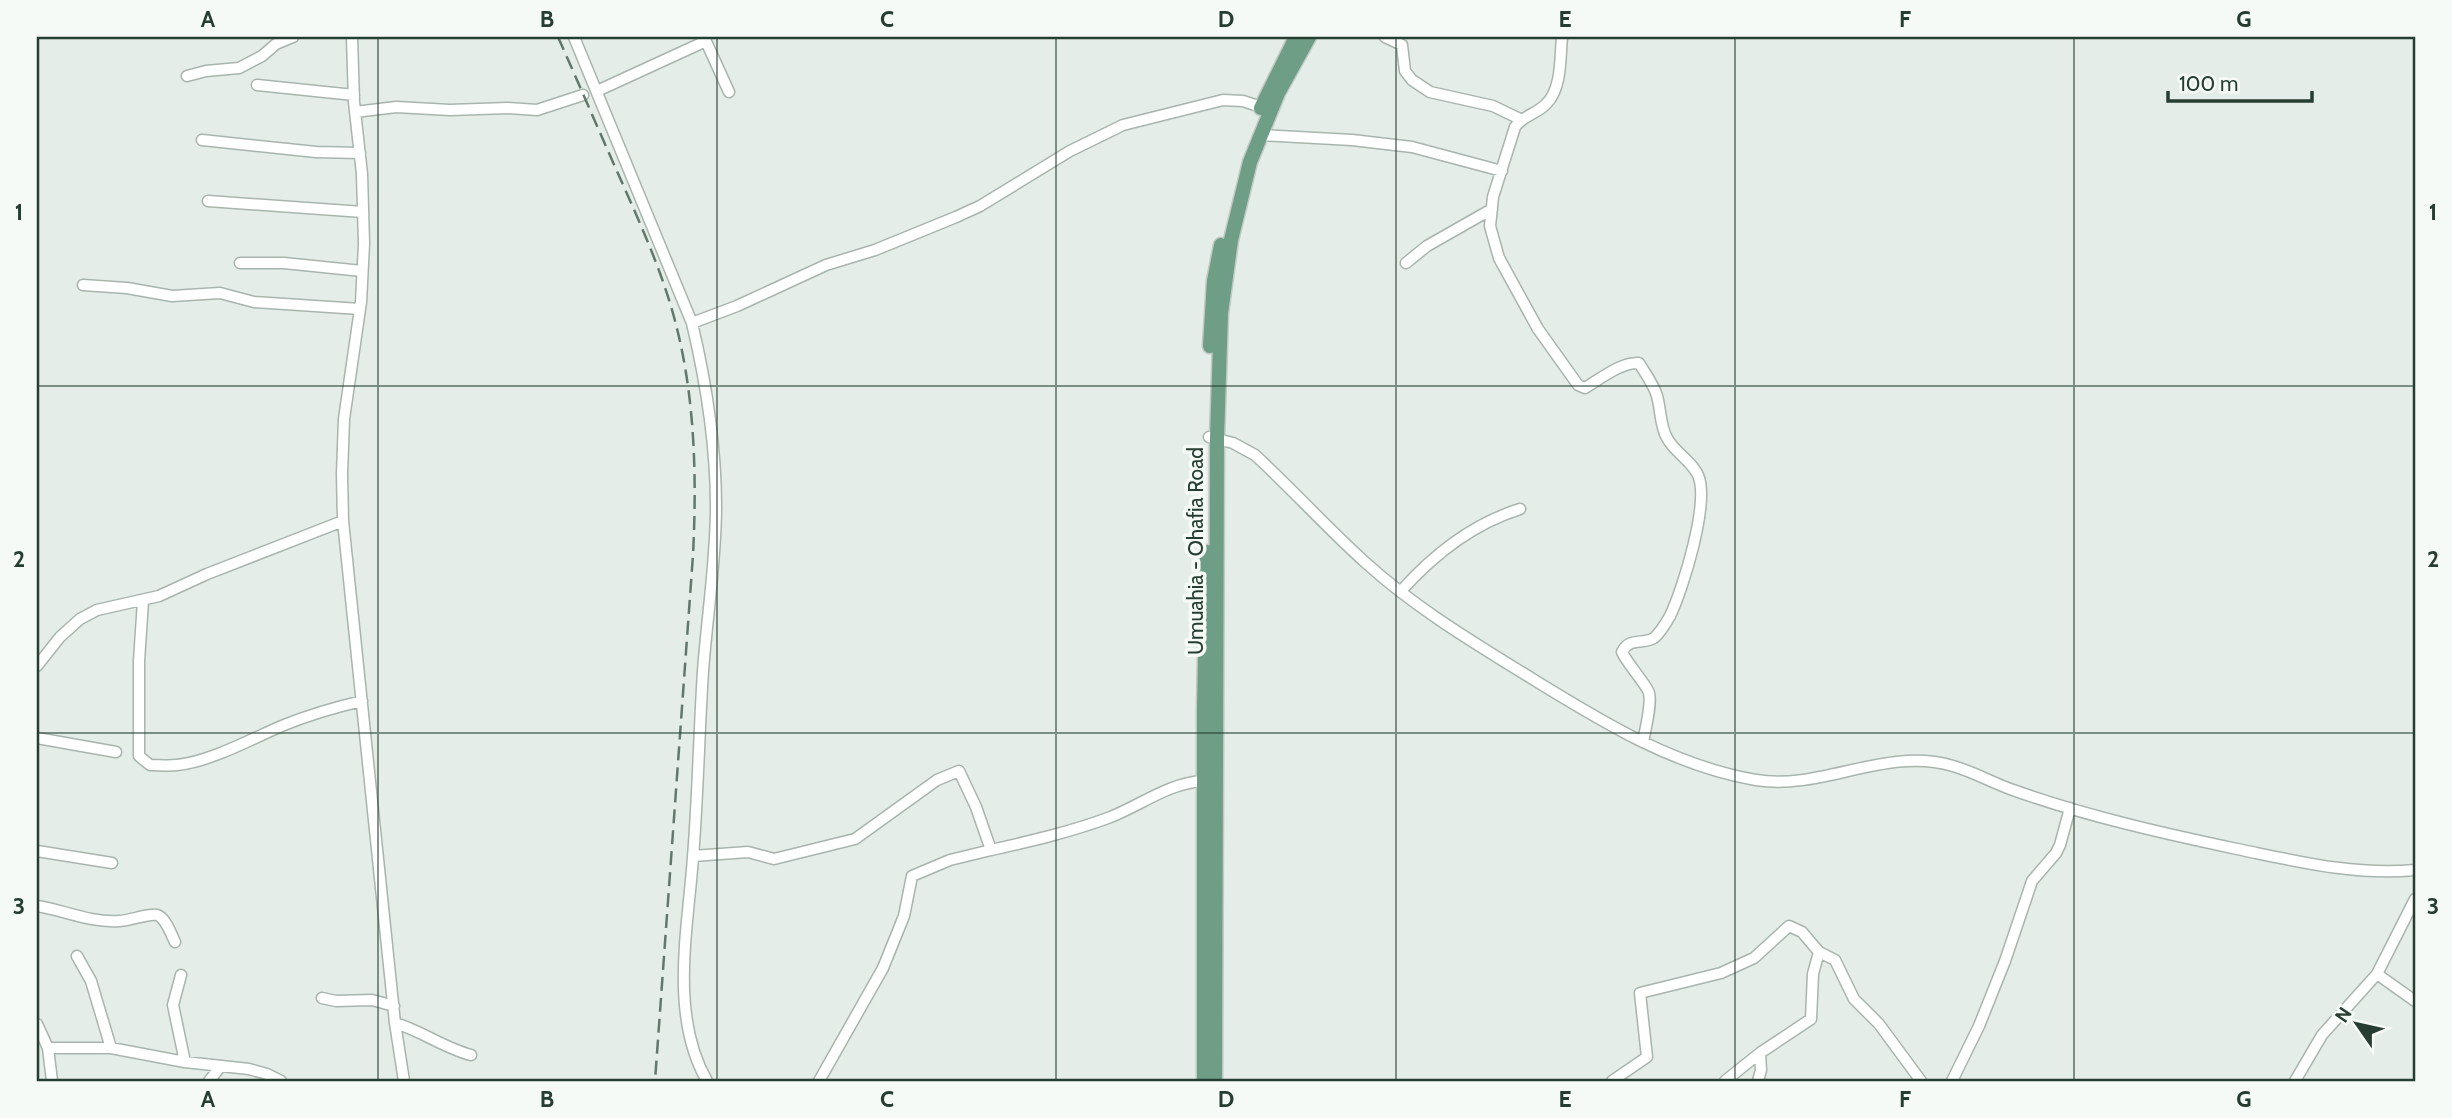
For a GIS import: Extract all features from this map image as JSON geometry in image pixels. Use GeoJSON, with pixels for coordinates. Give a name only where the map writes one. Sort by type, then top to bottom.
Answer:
{"type":"FeatureCollection","features":[{"type":"Feature","properties":{"kind":"main road","name":"Umuahia - Ohafia Road"},"geometry":{"type":"LineString","coordinates":[[1215,1081],[1214,281],[1232,193],[1261,107],[1296,37]]}},
{"type":"Feature","properties":{"kind":"main road","name":"Umuahia - Ohafia Road"},"geometry":{"type":"LineString","coordinates":[[1204,1081],[1203,781],[1213,437],[1221,313],[1225,275],[1239,203],[1259,135],[1278,93],[1309,37]]}},
{"type":"Feature","properties":{"kind":"street"},"geometry":{"type":"LineString","coordinates":[[187,76],[239,68],[262,56],[276,44],[293,37]]}},
{"type":"Feature","properties":{"kind":"street"},"geometry":{"type":"LineString","coordinates":[[352,37],[363,212],[362,271],[360,309],[344,419],[343,521],[395,1023],[404,1081]]}},
{"type":"Feature","properties":{"kind":"street"},"geometry":{"type":"LineString","coordinates":[[574,37],[692,323],[701,360],[710,425],[716,507],[686,938],[686,1010],[692,1049],[707,1081]]}},
{"type":"Feature","properties":{"kind":"street"},"geometry":{"type":"LineString","coordinates":[[1385,37],[1402,45],[1405,71],[1412,80],[1430,92],[1493,106],[1520,119]]}},
{"type":"Feature","properties":{"kind":"street"},"geometry":{"type":"LineString","coordinates":[[1562,37],[1555,93],[1548,103],[1520,119],[1515,127],[1493,197],[1490,226],[1499,258],[1538,329],[1578,385],[1585,388],[1620,368],[1639,363],[1657,393],[1667,439],[1693,465],[1700,479],[1702,508],[1670,616],[1651,640],[1632,642],[1625,646],[1622,652],[1634,674],[1649,691],[1643,743]]}},
{"type":"Feature","properties":{"kind":"street"},"geometry":{"type":"LineString","coordinates":[[597,91],[705,39],[729,92]]}},
{"type":"Feature","properties":{"kind":"street"},"geometry":{"type":"LineString","coordinates":[[257,85],[354,95]]}},
{"type":"Feature","properties":{"kind":"street"},"geometry":{"type":"LineString","coordinates":[[355,112],[396,107],[537,110],[583,95]]}},
{"type":"Feature","properties":{"kind":"street"},"geometry":{"type":"LineString","coordinates":[[692,323],[737,306],[826,265],[875,250],[968,212],[1070,151],[1123,125],[1223,100],[1243,101],[1261,107]]}},
{"type":"Feature","properties":{"kind":"street"},"geometry":{"type":"LineString","coordinates":[[1259,135],[1352,140],[1412,147],[1502,171]]}},
{"type":"Feature","properties":{"kind":"street"},"geometry":{"type":"LineString","coordinates":[[202,140],[316,152],[360,153]]}},
{"type":"Feature","properties":{"kind":"street"},"geometry":{"type":"LineString","coordinates":[[208,201],[363,212]]}},
{"type":"Feature","properties":{"kind":"street"},"geometry":{"type":"LineString","coordinates":[[1406,263],[1427,246],[1492,209]]}},
{"type":"Feature","properties":{"kind":"street"},"geometry":{"type":"LineString","coordinates":[[240,263],[284,263],[362,271]]}},
{"type":"Feature","properties":{"kind":"street"},"geometry":{"type":"LineString","coordinates":[[83,285],[127,288],[172,296],[220,293],[254,302],[360,309]]}},
{"type":"Feature","properties":{"kind":"street"},"geometry":{"type":"LineString","coordinates":[[1213,437],[1233,443],[1255,455],[1367,564],[1451,628],[1604,723],[1643,743],[1724,774],[1791,782],[1881,763],[1930,761],[1955,766],[2012,790],[2161,833],[2355,871],[2391,873],[2415,870]]}},
{"type":"Feature","properties":{"kind":"street"},"geometry":{"type":"LineString","coordinates":[[1401,591],[1441,550],[1464,535],[1520,509]]}},
{"type":"Feature","properties":{"kind":"street"},"geometry":{"type":"LineString","coordinates":[[37,666],[80,619],[97,610],[143,601],[343,521]]}},
{"type":"Feature","properties":{"kind":"street"},"geometry":{"type":"LineString","coordinates":[[143,601],[139,661],[139,756],[150,765],[194,762],[285,725],[362,701]]}},
{"type":"Feature","properties":{"kind":"street"},"geometry":{"type":"LineString","coordinates":[[37,738],[116,752]]}},
{"type":"Feature","properties":{"kind":"street"},"geometry":{"type":"LineString","coordinates":[[693,856],[748,852],[774,859],[855,839],[937,779],[959,771],[992,850]]}},
{"type":"Feature","properties":{"kind":"street"},"geometry":{"type":"LineString","coordinates":[[819,1081],[883,968],[904,916],[912,876],[950,860],[1047,838],[1110,818],[1184,782],[1203,781]]}},
{"type":"Feature","properties":{"kind":"street"},"geometry":{"type":"LineString","coordinates":[[1952,1081],[1979,1026],[2005,961],[2032,881],[2056,853],[2070,808]]}},
{"type":"Feature","properties":{"kind":"street"},"geometry":{"type":"LineString","coordinates":[[37,851],[112,863]]}},
{"type":"Feature","properties":{"kind":"street"},"geometry":{"type":"LineString","coordinates":[[2295,1081],[2322,1035],[2378,974],[2415,899]]}},
{"type":"Feature","properties":{"kind":"street"},"geometry":{"type":"LineString","coordinates":[[37,906],[100,921],[158,915],[175,942]]}},
{"type":"Feature","properties":{"kind":"street"},"geometry":{"type":"LineString","coordinates":[[1612,1081],[1647,1057],[1640,993],[1721,972],[1754,958],[1789,926],[1802,932],[1819,952],[1835,960],[1854,999],[1880,1024],[1921,1081]]}},
{"type":"Feature","properties":{"kind":"street"},"geometry":{"type":"LineString","coordinates":[[1725,1081],[1760,1053],[1811,1019],[1813,974],[1819,952]]}},
{"type":"Feature","properties":{"kind":"street"},"geometry":{"type":"LineString","coordinates":[[77,956],[92,981],[111,1048]]}},
{"type":"Feature","properties":{"kind":"street"},"geometry":{"type":"LineString","coordinates":[[2378,974],[2415,1001]]}},
{"type":"Feature","properties":{"kind":"street"},"geometry":{"type":"LineString","coordinates":[[181,975],[173,1005],[185,1062]]}},
{"type":"Feature","properties":{"kind":"street"},"geometry":{"type":"LineString","coordinates":[[322,998],[336,1001],[372,1000],[394,1006]]}},
{"type":"Feature","properties":{"kind":"street"},"geometry":{"type":"LineString","coordinates":[[395,1023],[411,1027],[449,1048],[471,1055]]}},
{"type":"Feature","properties":{"kind":"street"},"geometry":{"type":"LineString","coordinates":[[37,1024],[48,1048],[52,1081]]}},
{"type":"Feature","properties":{"kind":"street"},"geometry":{"type":"LineString","coordinates":[[48,1048],[111,1048],[185,1062],[249,1069],[281,1081]]}},
{"type":"Feature","properties":{"kind":"street"},"geometry":{"type":"LineString","coordinates":[[1758,1081],[1761,1070],[1760,1053]]}},
{"type":"Feature","properties":{"kind":"street"},"geometry":{"type":"LineString","coordinates":[[209,1081],[221,1066]]}},
{"type":"Feature","properties":{"kind":"railway"},"geometry":{"type":"LineString","coordinates":[[558,37],[663,281],[681,346],[693,435],[693,555],[655,1081]]}}]}
